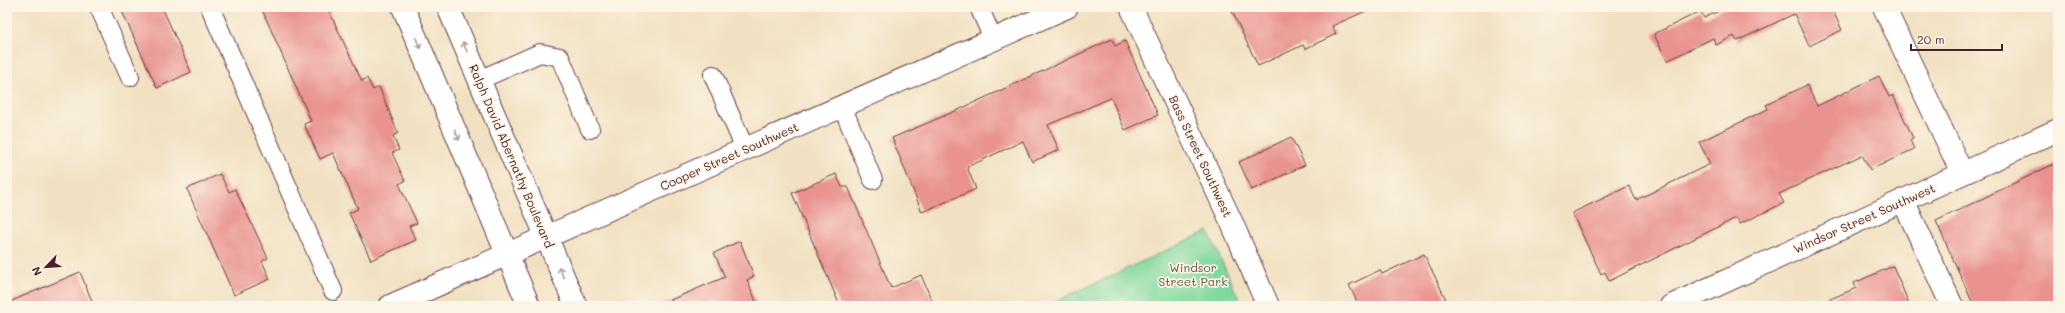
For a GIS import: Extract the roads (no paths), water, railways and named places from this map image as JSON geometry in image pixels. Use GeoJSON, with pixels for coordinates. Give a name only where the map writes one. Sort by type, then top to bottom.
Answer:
{"type":"FeatureCollection","features":[{"type":"Feature","properties":{"kind":"street"},"geometry":{"type":"LineString","coordinates":[[403,7],[529,306]]}},
{"type":"Feature","properties":{"kind":"street","name":"Ralph David Abernathy Boulevard"},"geometry":{"type":"LineString","coordinates":[[448,7],[576,306]]}},
{"type":"Feature","properties":{"kind":"street","name":"Cooper Street Southwest"},"geometry":{"type":"LineString","coordinates":[[390,306],[1067,7]]}},
{"type":"Feature","properties":{"kind":"street","name":"Bass Street Southwest"},"geometry":{"type":"LineString","coordinates":[[1131,7],[1231,221],[1268,306]]}},
{"type":"Feature","properties":{"kind":"street"},"geometry":{"type":"LineString","coordinates":[[1884,7],[1962,173]]}},
{"type":"Feature","properties":{"kind":"street","name":"Windsor Street Southwest"},"geometry":{"type":"LineString","coordinates":[[1671,306],[2058,130]]}},
{"type":"Feature","properties":{"kind":"street"},"geometry":{"type":"LineString","coordinates":[[1903,200],[1952,306]]}},
{"type":"Feature","properties":{"kind":"lane"},"geometry":{"type":"LineString","coordinates":[[99,7],[130,77]]}},
{"type":"Feature","properties":{"kind":"lane"},"geometry":{"type":"LineString","coordinates":[[210,7],[333,291]]}},
{"type":"Feature","properties":{"kind":"lane"},"geometry":{"type":"LineString","coordinates":[[979,7],[993,39]]}},
{"type":"Feature","properties":{"kind":"lane"},"geometry":{"type":"LineString","coordinates":[[479,80],[540,53],[560,57],[590,129]]}},
{"type":"Feature","properties":{"kind":"lane"},"geometry":{"type":"LineString","coordinates":[[713,75],[746,149]]}},
{"type":"Feature","properties":{"kind":"lane"},"geometry":{"type":"LineString","coordinates":[[842,106],[873,180]]}},
{"type":"Feature","properties":{"kind":"park label","name":"Windsor Street Park"},"geometry":{"type":"Point","coordinates":[1193,274]}}]}
